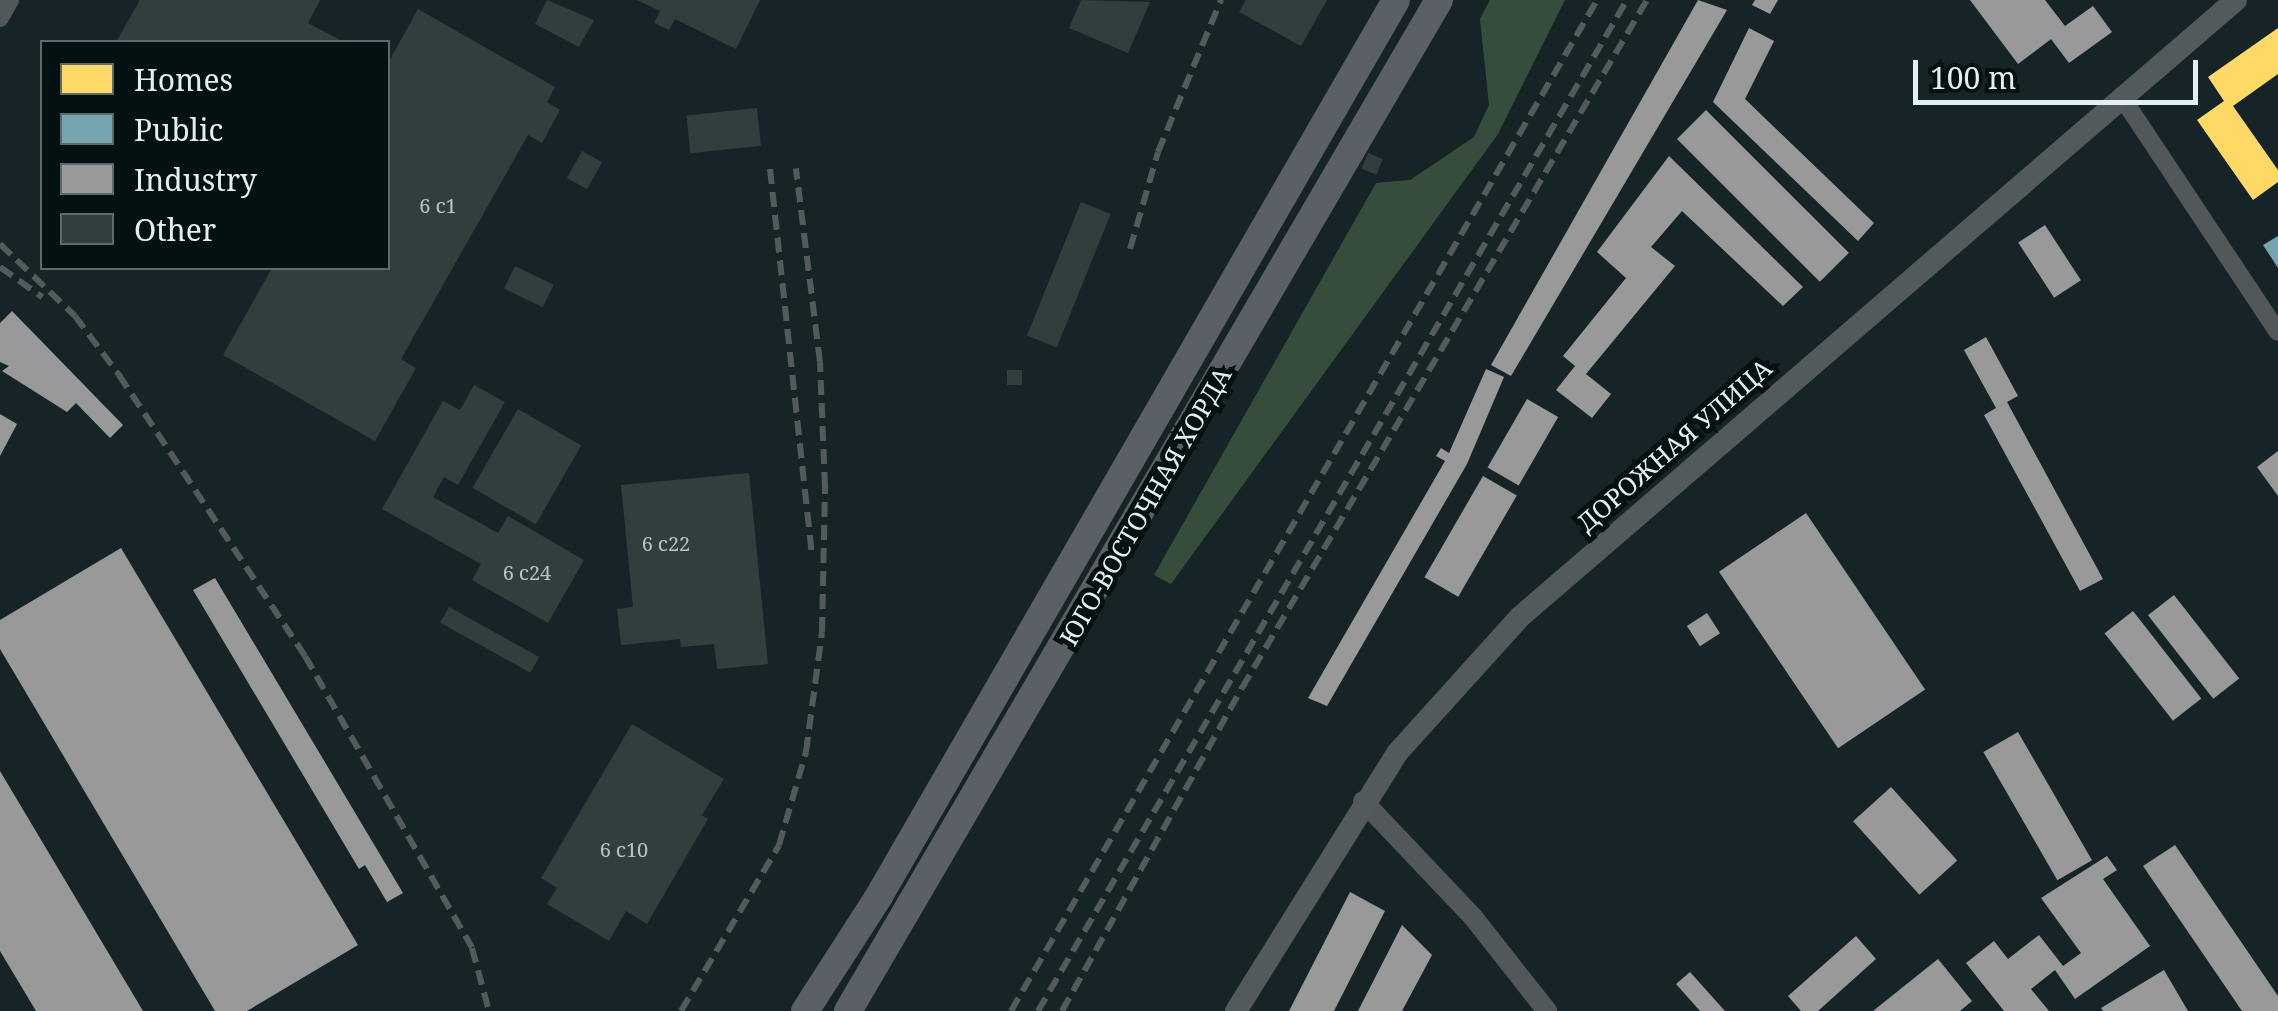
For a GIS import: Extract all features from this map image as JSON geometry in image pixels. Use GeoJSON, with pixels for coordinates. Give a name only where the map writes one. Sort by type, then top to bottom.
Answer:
{"type":"FeatureCollection","features":[{"type":"Feature","properties":{"kind":"main road","name":"ЮГО-ВОСТОЧНАЯ ХОРДА"},"geometry":{"type":"LineString","coordinates":[[805,1011],[879,896],[1396,0]]}},
{"type":"Feature","properties":{"kind":"main road","name":"ЮГО-ВОСТОЧНАЯ ХОРДА"},"geometry":{"type":"LineString","coordinates":[[848,1011],[1439,0]]}},
{"type":"Feature","properties":{"kind":"main road","name":"ДОРОЖНАЯ УЛИЦА"},"geometry":{"type":"LineString","coordinates":[[1236,1011],[1364,801],[1450,690],[1520,617],[2236,0]]}},
{"type":"Feature","properties":{"kind":"street"},"geometry":{"type":"LineString","coordinates":[[0,18],[10,0]]}},
{"type":"Feature","properties":{"kind":"street"},"geometry":{"type":"LineString","coordinates":[[2121,96],[2278,332]]}},
{"type":"Feature","properties":{"kind":"street"},"geometry":{"type":"LineString","coordinates":[[1364,801],[1473,917],[1547,1011]]}},
{"type":"Feature","properties":{"kind":"green space"},"geometry":{"type":"Polygon","coordinates":[[[1490,0],[1565,0],[1498,134],[1171,584],[1154,575],[1376,183],[1410,180],[1474,137],[1489,105],[1480,19],[1490,0]]]}},
{"type":"Feature","properties":{"kind":"building: Homes"},"geometry":{"type":"Polygon","coordinates":[[[2278,28],[2278,74],[2233,106],[2278,170],[2278,182],[2253,200],[2197,120],[2224,101],[2208,77],[2278,28]]]}},
{"type":"Feature","properties":{"kind":"building: Public"},"geometry":{"type":"Polygon","coordinates":[[[2278,236],[2278,268],[2263,245],[2278,236]]]}},
{"type":"Feature","properties":{"kind":"building: Industry"},"geometry":{"type":"Polygon","coordinates":[[[1698,0],[1727,10],[1511,376],[1491,365],[1698,0]]]}},
{"type":"Feature","properties":{"kind":"building: Industry"},"geometry":{"type":"Polygon","coordinates":[[[1755,0],[1778,0],[1770,14],[1752,5],[1755,0]]]}},
{"type":"Feature","properties":{"kind":"building: Industry"},"geometry":{"type":"Polygon","coordinates":[[[1970,0],[2045,0],[2065,26],[2093,6],[2112,32],[2069,63],[2051,39],[2018,64],[1970,0]]]}},
{"type":"Feature","properties":{"kind":"building: Industry"},"geometry":{"type":"Polygon","coordinates":[[[1749,28],[1774,41],[1745,99],[1874,223],[1858,241],[1713,102],[1749,28]]]}},
{"type":"Feature","properties":{"kind":"building: Industry"},"geometry":{"type":"Polygon","coordinates":[[[1706,110],[1849,253],[1820,282],[1677,139],[1706,110]]]}},
{"type":"Feature","properties":{"kind":"building: Industry"},"geometry":{"type":"Polygon","coordinates":[[[1669,156],[1803,287],[1783,306],[1682,211],[1651,247],[1675,266],[1586,374],[1611,394],[1592,418],[1556,390],[1575,366],[1563,356],[1626,278],[1597,252],[1669,156]]]}},
{"type":"Feature","properties":{"kind":"building: Industry"},"geometry":{"type":"Polygon","coordinates":[[[2045,225],[2081,280],[2054,298],[2018,242],[2045,225]]]}},
{"type":"Feature","properties":{"kind":"building: Industry"},"geometry":{"type":"Polygon","coordinates":[[[12,311],[123,425],[110,438],[76,403],[67,412],[2,371],[9,366],[0,362],[0,323],[12,311]]]}},
{"type":"Feature","properties":{"kind":"building: Industry"},"geometry":{"type":"Polygon","coordinates":[[[1986,337],[2018,396],[2007,402],[2103,579],[2080,591],[1984,415],[1996,408],[1964,350],[1986,337]]]}},
{"type":"Feature","properties":{"kind":"building: Industry"},"geometry":{"type":"Polygon","coordinates":[[[1486,369],[1504,377],[1467,464],[1327,706],[1308,698],[1445,461],[1436,456],[1441,448],[1449,453],[1486,369]]]}},
{"type":"Feature","properties":{"kind":"building: Industry"},"geometry":{"type":"Polygon","coordinates":[[[1527,399],[1558,417],[1519,485],[1488,467],[1527,399]]]}},
{"type":"Feature","properties":{"kind":"building: Industry"},"geometry":{"type":"Polygon","coordinates":[[[0,414],[17,424],[0,456],[0,414]]]}},
{"type":"Feature","properties":{"kind":"building: Industry"},"geometry":{"type":"Polygon","coordinates":[[[2278,451],[2278,496],[2257,467],[2278,451]]]}},
{"type":"Feature","properties":{"kind":"building: Industry"},"geometry":{"type":"Polygon","coordinates":[[[1483,476],[1517,496],[1458,597],[1424,577],[1483,476]]]}},
{"type":"Feature","properties":{"kind":"building: Industry"},"geometry":{"type":"Polygon","coordinates":[[[1806,513],[1925,690],[1838,748],[1719,572],[1806,513]]]}},
{"type":"Feature","properties":{"kind":"building: Industry"},"geometry":{"type":"Polygon","coordinates":[[[121,548],[358,945],[247,1011],[215,1011],[0,649],[0,620],[121,548]]]}},
{"type":"Feature","properties":{"kind":"building: Industry"},"geometry":{"type":"Polygon","coordinates":[[[215,578],[403,893],[387,902],[365,865],[359,869],[193,590],[215,578]]]}},
{"type":"Feature","properties":{"kind":"building: Industry"},"geometry":{"type":"Polygon","coordinates":[[[2174,595],[2239,679],[2213,699],[2148,615],[2174,595]]]}},
{"type":"Feature","properties":{"kind":"building: Industry"},"geometry":{"type":"Polygon","coordinates":[[[2133,611],[2201,698],[2173,721],[2105,633],[2133,611]]]}},
{"type":"Feature","properties":{"kind":"building: Industry"},"geometry":{"type":"Polygon","coordinates":[[[1707,613],[1720,633],[1700,646],[1687,626],[1707,613]]]}},
{"type":"Feature","properties":{"kind":"building: Industry"},"geometry":{"type":"Polygon","coordinates":[[[2018,732],[2092,860],[2057,880],[1983,752],[2018,732]]]}},
{"type":"Feature","properties":{"kind":"building: Industry"},"geometry":{"type":"Polygon","coordinates":[[[0,771],[143,1011],[36,1011],[0,951],[0,771]]]}},
{"type":"Feature","properties":{"kind":"building: Industry"},"geometry":{"type":"Polygon","coordinates":[[[1891,787],[1957,861],[1919,895],[1853,821],[1891,787]]]}},
{"type":"Feature","properties":{"kind":"building: Industry"},"geometry":{"type":"Polygon","coordinates":[[[2175,845],[2278,996],[2278,1011],[2242,1011],[2143,866],[2175,845]]]}},
{"type":"Feature","properties":{"kind":"building: Industry"},"geometry":{"type":"Polygon","coordinates":[[[2107,856],[2117,870],[2103,879],[2150,946],[2075,999],[2055,970],[2031,989],[2049,1011],[2004,1011],[1966,963],[1994,941],[2008,959],[2039,935],[2063,966],[2081,953],[2041,898],[2107,856]]]}},
{"type":"Feature","properties":{"kind":"building: Industry"},"geometry":{"type":"Polygon","coordinates":[[[1350,892],[1385,911],[1334,1011],[1289,1011],[1350,892]]]}},
{"type":"Feature","properties":{"kind":"building: Industry"},"geometry":{"type":"Polygon","coordinates":[[[1402,925],[1432,955],[1402,1011],[1358,1011],[1402,925]]]}},
{"type":"Feature","properties":{"kind":"building: Industry"},"geometry":{"type":"Polygon","coordinates":[[[1856,936],[1876,959],[1818,1011],[1801,1011],[1788,996],[1856,936]]]}},
{"type":"Feature","properties":{"kind":"building: Industry"},"geometry":{"type":"Polygon","coordinates":[[[1938,959],[1972,1001],[1960,1011],[1873,1011],[1938,959]]]}},
{"type":"Feature","properties":{"kind":"building: Industry"},"geometry":{"type":"Polygon","coordinates":[[[2164,970],[2188,1011],[2101,1008],[2164,970]]]}},
{"type":"Feature","properties":{"kind":"building: Industry"},"geometry":{"type":"Polygon","coordinates":[[[1690,972],[1725,1011],[1700,1011],[1676,984],[1690,972]]]}},
{"type":"Feature","properties":{"kind":"building: Other"},"geometry":{"type":"Polygon","coordinates":[[[140,0],[320,0],[308,23],[340,40],[117,40],[140,0]]]}},
{"type":"Feature","properties":{"kind":"building: Other"},"geometry":{"type":"Polygon","coordinates":[[[547,0],[594,20],[579,47],[535,24],[547,0]]]}},
{"type":"Feature","properties":{"kind":"building: Other"},"geometry":{"type":"Polygon","coordinates":[[[637,0],[760,0],[736,49],[675,19],[669,30],[654,23],[660,11],[637,0]]]}},
{"type":"Feature","properties":{"kind":"building: Other"},"geometry":{"type":"Polygon","coordinates":[[[1081,0],[1150,2],[1128,53],[1069,28],[1081,0]]]}},
{"type":"Feature","properties":{"kind":"building: Other"},"geometry":{"type":"Polygon","coordinates":[[[1246,0],[1327,0],[1301,46],[1239,12],[1246,0]]]}},
{"type":"Feature","properties":{"kind":"building: Other"},"geometry":{"type":"Polygon","coordinates":[[[418,9],[555,87],[547,102],[560,110],[542,143],[528,135],[401,359],[416,368],[375,441],[223,355],[271,270],[390,270],[390,59],[418,9]]]}},
{"type":"Feature","properties":{"kind":"building: Other"},"geometry":{"type":"Polygon","coordinates":[[[757,108],[761,146],[690,153],[686,115],[757,108]]]}},
{"type":"Feature","properties":{"kind":"building: Other"},"geometry":{"type":"Polygon","coordinates":[[[582,151],[602,162],[587,189],[567,178],[582,151]]]}},
{"type":"Feature","properties":{"kind":"building: Other"},"geometry":{"type":"Polygon","coordinates":[[[1368,153],[1383,159],[1376,175],[1362,169],[1368,153]]]}},
{"type":"Feature","properties":{"kind":"building: Other"},"geometry":{"type":"Polygon","coordinates":[[[1081,202],[1111,214],[1057,348],[1027,336],[1081,202]]]}},
{"type":"Feature","properties":{"kind":"building: Other"},"geometry":{"type":"Polygon","coordinates":[[[515,266],[554,285],[543,307],[504,288],[515,266]]]}},
{"type":"Feature","properties":{"kind":"building: Other"},"geometry":{"type":"Polygon","coordinates":[[[1007,370],[1022,370],[1022,385],[1007,385],[1007,370]]]}},
{"type":"Feature","properties":{"kind":"building: Other"},"geometry":{"type":"Polygon","coordinates":[[[474,385],[505,402],[458,485],[444,477],[433,497],[498,533],[508,516],[584,560],[548,623],[472,580],[481,564],[382,509],[443,401],[460,410],[474,385]]]}},
{"type":"Feature","properties":{"kind":"building: Other"},"geometry":{"type":"Polygon","coordinates":[[[518,409],[581,446],[536,524],[472,488],[518,409]]]}},
{"type":"Feature","properties":{"kind":"building: Other"},"geometry":{"type":"Polygon","coordinates":[[[749,473],[768,664],[717,669],[714,644],[681,647],[680,639],[621,645],[617,609],[633,607],[621,485],[749,473]]]}},
{"type":"Feature","properties":{"kind":"building: Other"},"geometry":{"type":"Polygon","coordinates":[[[449,607],[539,657],[530,673],[440,623],[449,607]]]}},
{"type":"Feature","properties":{"kind":"building: Other"},"geometry":{"type":"Polygon","coordinates":[[[632,724],[724,779],[702,815],[708,819],[647,924],[626,911],[609,941],[547,904],[557,888],[541,878],[632,724]]]}},
{"type":"Feature","properties":{"kind":"railway"},"geometry":{"type":"LineString","coordinates":[[1130,249],[1158,152],[1221,0]]}},
{"type":"Feature","properties":{"kind":"railway"},"geometry":{"type":"LineString","coordinates":[[1011,1011],[1597,0]]}},
{"type":"Feature","properties":{"kind":"railway"},"geometry":{"type":"LineString","coordinates":[[1038,1011],[1627,0]]}},
{"type":"Feature","properties":{"kind":"railway"},"geometry":{"type":"LineString","coordinates":[[1062,1011],[1242,688],[1647,0]]}},
{"type":"Feature","properties":{"kind":"railway"},"geometry":{"type":"LineString","coordinates":[[681,1011],[779,845],[806,752],[822,632],[825,487],[820,362],[796,168]]}},
{"type":"Feature","properties":{"kind":"railway"},"geometry":{"type":"LineString","coordinates":[[770,169],[812,553]]}},
{"type":"Feature","properties":{"kind":"railway"},"geometry":{"type":"LineString","coordinates":[[0,244],[75,316],[119,375],[305,656],[472,948],[489,1011]]}},
{"type":"Feature","properties":{"kind":"railway"},"geometry":{"type":"LineString","coordinates":[[0,267],[42,297]]}}]}
